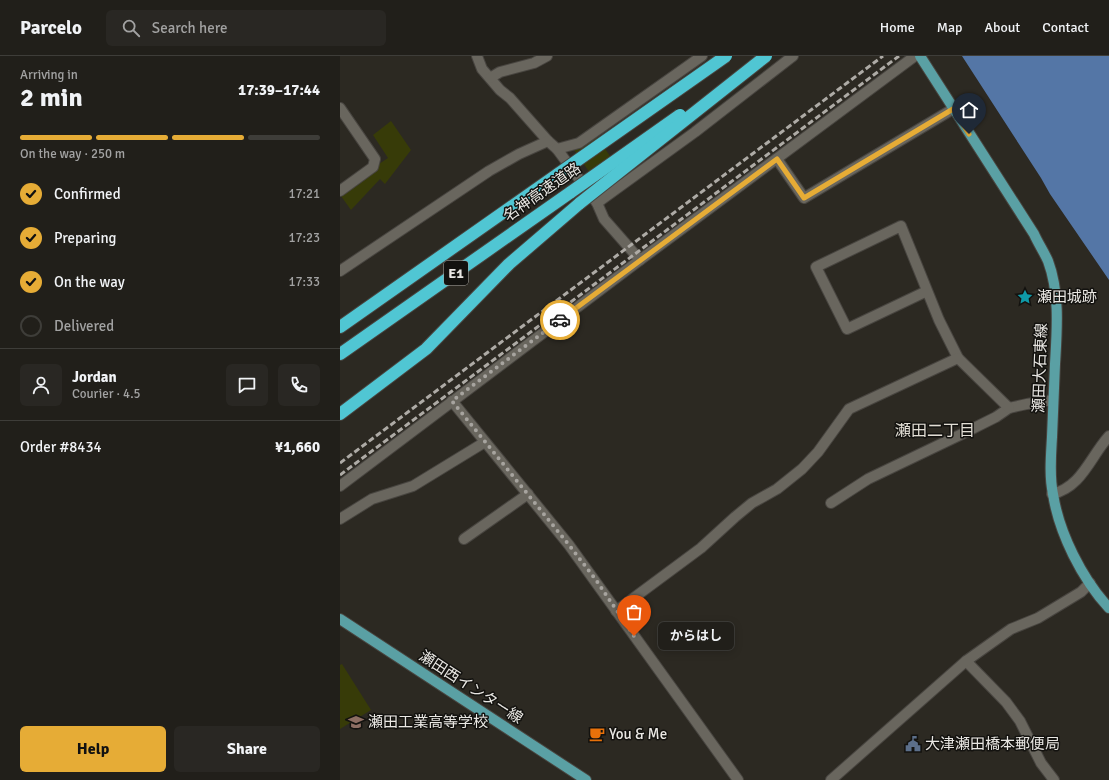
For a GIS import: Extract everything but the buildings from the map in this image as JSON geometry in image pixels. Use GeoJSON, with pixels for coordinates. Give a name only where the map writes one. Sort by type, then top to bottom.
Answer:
{"type":"FeatureCollection","features":[{"type":"Feature","properties":{"kind":"highway","name":"名神高速道路"},"geometry":{"type":"LineString","coordinates":[[340,328],[726,56]]}},
{"type":"Feature","properties":{"kind":"highway","name":"名神高速道路"},"geometry":{"type":"LineString","coordinates":[[340,354],[762,56]]}},
{"type":"Feature","properties":{"kind":"highway"},"geometry":{"type":"LineString","coordinates":[[340,414],[426,349],[509,264],[580,203],[766,56]]}},
{"type":"Feature","properties":{"kind":"main road","name":"瀬田大石東線"},"geometry":{"type":"LineString","coordinates":[[920,56],[1034,234],[1048,260],[1056,302],[1057,329],[1051,457],[1052,494],[1065,536],[1077,561],[1090,584],[1109,608]]}},
{"type":"Feature","properties":{"kind":"main road","name":"瀬田西インター線"},"geometry":{"type":"LineString","coordinates":[[340,619],[586,780]]}},
{"type":"Feature","properties":{"kind":"street"},"geometry":{"type":"LineString","coordinates":[[477,56],[482,69],[557,149],[597,203],[604,219],[640,260]]}},
{"type":"Feature","properties":{"kind":"street"},"geometry":{"type":"LineString","coordinates":[[490,78],[500,72],[534,63],[547,56]]}},
{"type":"Feature","properties":{"kind":"street"},"geometry":{"type":"LineString","coordinates":[[557,149],[579,143],[702,56]]}},
{"type":"Feature","properties":{"kind":"street"},"geometry":{"type":"LineString","coordinates":[[597,203],[695,132],[793,56]]}},
{"type":"Feature","properties":{"kind":"street"},"geometry":{"type":"LineString","coordinates":[[340,486],[640,260],[915,56]]}},
{"type":"Feature","properties":{"kind":"street"},"geometry":{"type":"LineString","coordinates":[[340,108],[375,159],[373,167],[340,191]]}},
{"type":"Feature","properties":{"kind":"street"},"geometry":{"type":"LineString","coordinates":[[777,159],[804,198],[953,109]]}},
{"type":"Feature","properties":{"kind":"street"},"geometry":{"type":"LineString","coordinates":[[340,271],[489,171],[519,154],[548,141]]}},
{"type":"Feature","properties":{"kind":"street"},"geometry":{"type":"LineString","coordinates":[[927,291],[847,329],[816,267],[901,226],[939,320],[958,358],[1009,408]]}},
{"type":"Feature","properties":{"kind":"street"},"geometry":{"type":"LineString","coordinates":[[616,611],[701,548],[735,516],[752,503],[777,489],[802,469],[818,452],[849,409],[958,358]]}},
{"type":"Feature","properties":{"kind":"street"},"geometry":{"type":"LineString","coordinates":[[831,503],[868,479],[996,417],[1009,408],[1053,400]]}},
{"type":"Feature","properties":{"kind":"street"},"geometry":{"type":"LineString","coordinates":[[452,401],[596,580],[616,611],[738,780]]}},
{"type":"Feature","properties":{"kind":"street"},"geometry":{"type":"LineString","coordinates":[[1052,494],[1062,491],[1082,475],[1101,445],[1109,436]]}},
{"type":"Feature","properties":{"kind":"street"},"geometry":{"type":"LineString","coordinates":[[340,519],[372,499],[413,486],[485,442]]}},
{"type":"Feature","properties":{"kind":"street"},"geometry":{"type":"LineString","coordinates":[[464,539],[528,494]]}},
{"type":"Feature","properties":{"kind":"street"},"geometry":{"type":"LineString","coordinates":[[831,780],[966,661],[1011,629],[1038,618],[1080,592],[1090,584]]}},
{"type":"Feature","properties":{"kind":"street"},"geometry":{"type":"LineString","coordinates":[[966,661],[1006,702],[1020,721],[1042,763],[1054,780]]}},
{"type":"Feature","properties":{"kind":"green space"},"geometry":{"type":"Polygon","coordinates":[[[391,121],[411,150],[385,184],[380,179],[351,210],[341,196],[361,183],[358,178],[388,158],[373,135],[391,121]]]}},
{"type":"Feature","properties":{"kind":"green space"},"geometry":{"type":"Polygon","coordinates":[[[596,136],[624,176],[603,192],[574,150],[596,136]]]}},
{"type":"Feature","properties":{"kind":"green space"},"geometry":{"type":"Polygon","coordinates":[[[342,664],[371,710],[340,729],[340,665],[342,664]]]}},
{"type":"Feature","properties":{"kind":"water"},"geometry":{"type":"Polygon","coordinates":[[[962,56],[1109,56],[1109,280],[1050,194],[962,56]]]}},
{"type":"Feature","properties":{"kind":"railway"},"geometry":{"type":"LineString","coordinates":[[340,463],[883,56]]}},
{"type":"Feature","properties":{"kind":"railway"},"geometry":{"type":"LineString","coordinates":[[340,475],[899,56]]}},
{"type":"Feature","properties":{"kind":"way so far"},"geometry":{"type":"LineString","coordinates":[[560,320],[452,401],[569,545],[596,580],[634,636]]}},
{"type":"Feature","properties":{"kind":"place","name":"瀬田城跡"},"geometry":{"type":"Point","coordinates":[1025,297]}},
{"type":"Feature","properties":{"kind":"place","name":"からはし"},"geometry":{"type":"Point","coordinates":[634,636]}},
{"type":"Feature","properties":{"kind":"place","name":"瀬田工業高等学校"},"geometry":{"type":"Point","coordinates":[356,722]}},
{"type":"Feature","properties":{"kind":"place","name":"You & Me"},"geometry":{"type":"Point","coordinates":[597,734]}},
{"type":"Feature","properties":{"kind":"place","name":"大津瀬田橋本郵便局"},"geometry":{"type":"Point","coordinates":[913,744]}},
{"type":"Feature","properties":{"kind":"district","name":"瀬田二丁目"},"geometry":{"type":"Point","coordinates":[935,430]}},
{"type":"Feature","properties":{"kind":"route"},"geometry":{"type":"LineString","coordinates":[[560,320],[777,159],[804,198],[953,109],[969,134]]}}]}
